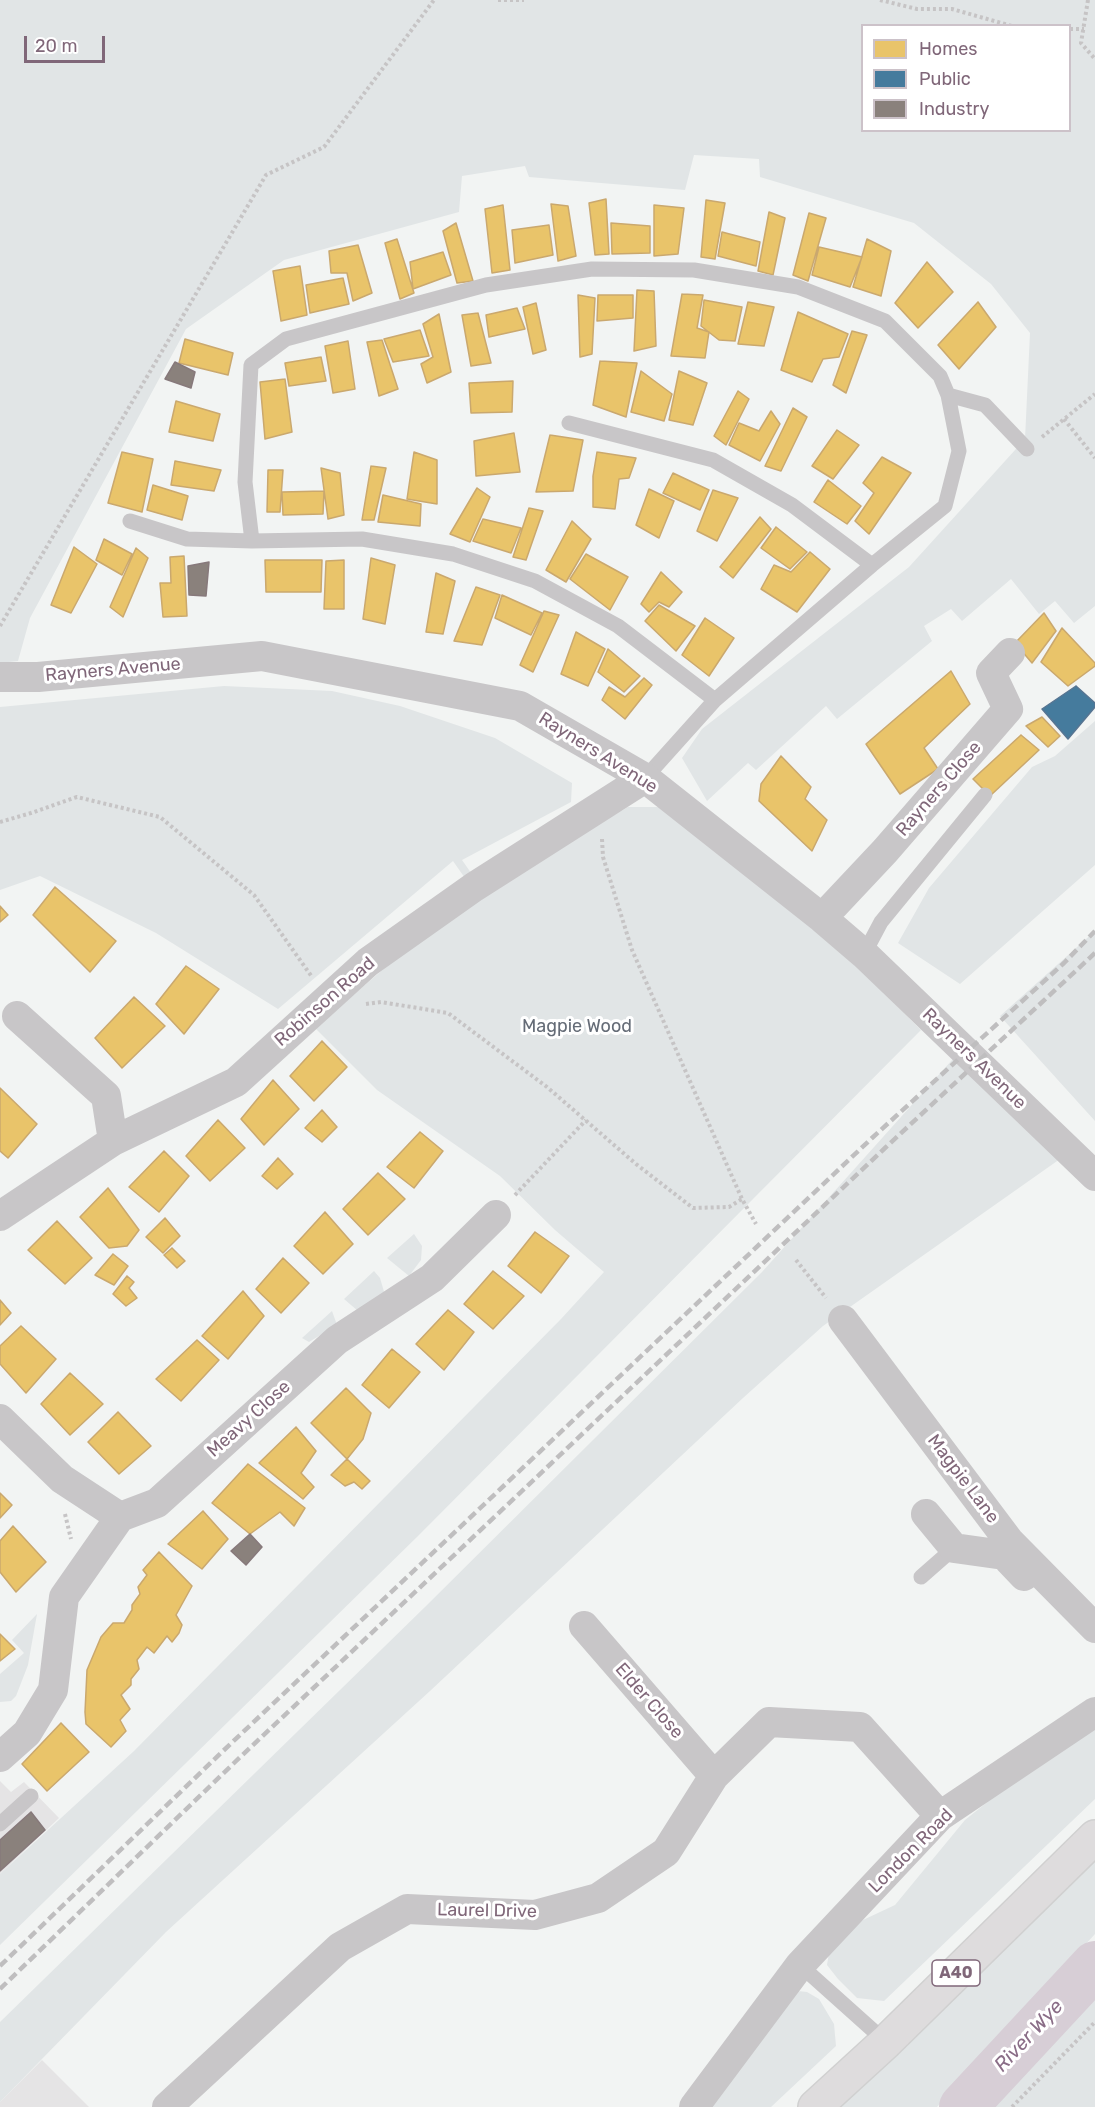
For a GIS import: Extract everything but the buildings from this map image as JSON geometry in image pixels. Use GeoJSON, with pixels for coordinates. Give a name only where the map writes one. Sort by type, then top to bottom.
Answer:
{"type":"FeatureCollection","features":[{"type":"Feature","properties":{"kind":"main road","name":"A40"},"geometry":{"type":"LineString","coordinates":[[815,2107],[886,2042],[1095,1837]]}},
{"type":"Feature","properties":{"kind":"street","name":"Rayners Close"},"geometry":{"type":"LineString","coordinates":[[822,918],[885,851],[1008,709],[991,673],[1010,653]]}},
{"type":"Feature","properties":{"kind":"street","name":"Rayners Avenue"},"geometry":{"type":"LineString","coordinates":[[0,677],[38,677],[262,656],[520,706],[645,778],[822,918],[864,954],[1095,1176]]}},
{"type":"Feature","properties":{"kind":"street","name":"Robinson Road"},"geometry":{"type":"LineString","coordinates":[[0,1216],[113,1141],[236,1082],[368,962],[474,887],[645,778]]}},
{"type":"Feature","properties":{"kind":"street"},"geometry":{"type":"LineString","coordinates":[[17,1016],[106,1096],[113,1141]]}},
{"type":"Feature","properties":{"kind":"street","name":"Meavy Close"},"geometry":{"type":"LineString","coordinates":[[120,1517],[157,1503],[336,1340],[432,1278],[496,1215]]}},
{"type":"Feature","properties":{"kind":"street","name":"Magpie Lane"},"geometry":{"type":"LineString","coordinates":[[843,1320],[1008,1540],[1095,1629]]}},
{"type":"Feature","properties":{"kind":"street"},"geometry":{"type":"LineString","coordinates":[[0,1419],[62,1479],[120,1517],[64,1598],[53,1690],[27,1732],[0,1757]]}},
{"type":"Feature","properties":{"kind":"street"},"geometry":{"type":"LineString","coordinates":[[926,1514],[954,1548],[1004,1555],[1095,1649]]}},
{"type":"Feature","properties":{"kind":"street","name":"Elder Close"},"geometry":{"type":"LineString","coordinates":[[584,1626],[714,1776]]}},
{"type":"Feature","properties":{"kind":"street","name":"London Road"},"geometry":{"type":"LineString","coordinates":[[694,2107],[800,1965],[940,1816],[1095,1712]]}},
{"type":"Feature","properties":{"kind":"street","name":"Laurel Drive"},"geometry":{"type":"LineString","coordinates":[[167,2107],[340,1947],[406,1909],[535,1915],[598,1898],[666,1852],[714,1776],[769,1722],[860,1727],[940,1816]]}},
{"type":"Feature","properties":{"kind":"lane"},"geometry":{"type":"LineString","coordinates":[[252,541],[245,482],[251,365],[286,339],[486,285],[592,269],[694,270],[798,287],[885,321],[940,376],[948,395],[959,452],[945,506],[872,565],[715,700],[645,778]]}},
{"type":"Feature","properties":{"kind":"lane"},"geometry":{"type":"LineString","coordinates":[[948,395],[985,405],[1028,449]]}},
{"type":"Feature","properties":{"kind":"lane"},"geometry":{"type":"LineString","coordinates":[[569,423],[713,460],[792,505],[872,565]]}},
{"type":"Feature","properties":{"kind":"lane"},"geometry":{"type":"LineString","coordinates":[[130,521],[187,539],[252,541],[362,539],[453,554],[535,581],[618,626],[715,700]]}},
{"type":"Feature","properties":{"kind":"lane"},"geometry":{"type":"LineString","coordinates":[[864,954],[881,922],[985,795]]}},
{"type":"Feature","properties":{"kind":"lane"},"geometry":{"type":"LineString","coordinates":[[921,1577],[954,1548]]}},
{"type":"Feature","properties":{"kind":"lane"},"geometry":{"type":"LineString","coordinates":[[0,1824],[31,1796]]}},
{"type":"Feature","properties":{"kind":"lane"},"geometry":{"type":"LineString","coordinates":[[800,1965],[886,2042]]}},
{"type":"Feature","properties":{"kind":"path"},"geometry":{"type":"LineString","coordinates":[[0,626],[266,174],[324,147],[434,0]]}},
{"type":"Feature","properties":{"kind":"path"},"geometry":{"type":"LineString","coordinates":[[498,0],[524,0]]}},
{"type":"Feature","properties":{"kind":"path"},"geometry":{"type":"LineString","coordinates":[[880,0],[917,9],[952,9],[1005,24]]}},
{"type":"Feature","properties":{"kind":"path"},"geometry":{"type":"LineString","coordinates":[[1088,0],[1081,43],[1095,58]]}},
{"type":"Feature","properties":{"kind":"path"},"geometry":{"type":"LineString","coordinates":[[1071,29],[1084,29]]}},
{"type":"Feature","properties":{"kind":"path"},"geometry":{"type":"LineString","coordinates":[[1028,449],[1095,394]]}},
{"type":"Feature","properties":{"kind":"path"},"geometry":{"type":"LineString","coordinates":[[1064,419],[1095,458]]}},
{"type":"Feature","properties":{"kind":"path"},"geometry":{"type":"LineString","coordinates":[[0,822],[77,796],[160,817],[254,895],[327,999],[337,1006],[381,1002],[448,1013],[547,1087],[636,1164],[693,1208],[729,1207],[742,1199]]}},
{"type":"Feature","properties":{"kind":"path"},"geometry":{"type":"LineString","coordinates":[[598,807],[603,857],[632,950],[742,1199],[756,1224]]}},
{"type":"Feature","properties":{"kind":"path"},"geometry":{"type":"LineString","coordinates":[[496,1215],[586,1120]]}},
{"type":"Feature","properties":{"kind":"path"},"geometry":{"type":"LineString","coordinates":[[795,1260],[843,1320]]}},
{"type":"Feature","properties":{"kind":"path"},"geometry":{"type":"LineString","coordinates":[[64,1512],[72,1544]]}},
{"type":"Feature","properties":{"kind":"path"},"geometry":{"type":"LineString","coordinates":[[1012,2107],[1095,2022]]}},
{"type":"Feature","properties":{"kind":"shaded area"},"geometry":{"type":"Polygon","coordinates":[[[0,1781],[11,1792],[24,1782],[59,1818],[0,1874],[0,1781]]]}},
{"type":"Feature","properties":{"kind":"shaded area"},"geometry":{"type":"Polygon","coordinates":[[[42,2060],[89,2107],[0,2107],[0,2102],[42,2060]]]}},
{"type":"Feature","properties":{"kind":"green space"},"geometry":{"type":"Polygon","coordinates":[[[0,0],[1095,0],[1095,606],[1074,623],[1055,601],[1039,614],[1011,579],[962,621],[951,609],[924,626],[932,641],[837,719],[826,706],[756,770],[748,763],[707,801],[682,758],[702,729],[909,567],[1025,439],[1030,333],[991,284],[914,223],[760,177],[759,159],[694,155],[685,190],[529,177],[525,166],[462,176],[459,212],[284,260],[186,329],[30,618],[18,661],[0,663],[0,0]]]}},
{"type":"Feature","properties":{"kind":"green space","name":"Magpie Wood"},"geometry":{"type":"Polygon","coordinates":[[[224,686],[332,691],[400,706],[495,738],[572,783],[571,802],[462,860],[483,890],[628,807],[665,807],[838,948],[921,1030],[418,1536],[0,1945],[0,1874],[134,1751],[561,1319],[604,1272],[555,1230],[500,1176],[377,1090],[315,1028],[474,891],[453,861],[278,1009],[156,933],[40,876],[0,890],[0,707],[224,686]]]}},
{"type":"Feature","properties":{"kind":"green space"},"geometry":{"type":"Polygon","coordinates":[[[1095,721],[1095,865],[960,984],[898,943],[929,888],[1032,767],[1055,756],[1095,721]]]}},
{"type":"Feature","properties":{"kind":"green space"},"geometry":{"type":"Polygon","coordinates":[[[1095,931],[1095,1121],[1000,1016],[1095,931]]]}},
{"type":"Feature","properties":{"kind":"green space"},"geometry":{"type":"Polygon","coordinates":[[[961,1050],[1060,1159],[823,1326],[430,1691],[166,1932],[0,2102],[0,2022],[426,1606],[762,1272],[961,1050]]]}},
{"type":"Feature","properties":{"kind":"green space"},"geometry":{"type":"Polygon","coordinates":[[[414,1234],[422,1246],[421,1260],[409,1276],[387,1258],[414,1234]]]}},
{"type":"Feature","properties":{"kind":"green space"},"geometry":{"type":"Polygon","coordinates":[[[374,1271],[380,1278],[385,1295],[358,1311],[344,1299],[374,1271]]]}},
{"type":"Feature","properties":{"kind":"green space"},"geometry":{"type":"Polygon","coordinates":[[[332,1311],[337,1325],[309,1342],[302,1338],[332,1311]]]}},
{"type":"Feature","properties":{"kind":"green space"},"geometry":{"type":"Polygon","coordinates":[[[37,1614],[28,1665],[16,1696],[11,1701],[0,1702],[0,1674],[24,1653],[12,1640],[37,1614]]]}},
{"type":"Feature","properties":{"kind":"green space"},"geometry":{"type":"Polygon","coordinates":[[[1095,1717],[1095,1799],[884,2001],[857,1998],[827,1965],[830,1947],[848,1927],[895,1905],[965,1820],[1095,1717]]]}},
{"type":"Feature","properties":{"kind":"green space"},"geometry":{"type":"Polygon","coordinates":[[[1095,1858],[1095,1934],[937,2107],[836,2107],[1095,1858]]]}},
{"type":"Feature","properties":{"kind":"green space"},"geometry":{"type":"Polygon","coordinates":[[[1095,1976],[1095,2107],[977,2107],[1089,1983],[1095,1976]]]}},
{"type":"Feature","properties":{"kind":"green space"},"geometry":{"type":"Polygon","coordinates":[[[789,1990],[807,1992],[819,1999],[834,2024],[836,2046],[771,2107],[698,2107],[789,1990]]]}},
{"type":"Feature","properties":{"kind":"waterway","name":"River Wye"},"geometry":{"type":"LineString","coordinates":[[963,2107],[1095,1965]]}},
{"type":"Feature","properties":{"kind":"railway"},"geometry":{"type":"LineString","coordinates":[[0,1966],[223,1751],[872,1138],[1064,963],[1095,931]]}},
{"type":"Feature","properties":{"kind":"railway"},"geometry":{"type":"LineString","coordinates":[[0,1989],[234,1763],[885,1148],[1095,953]]}}]}
